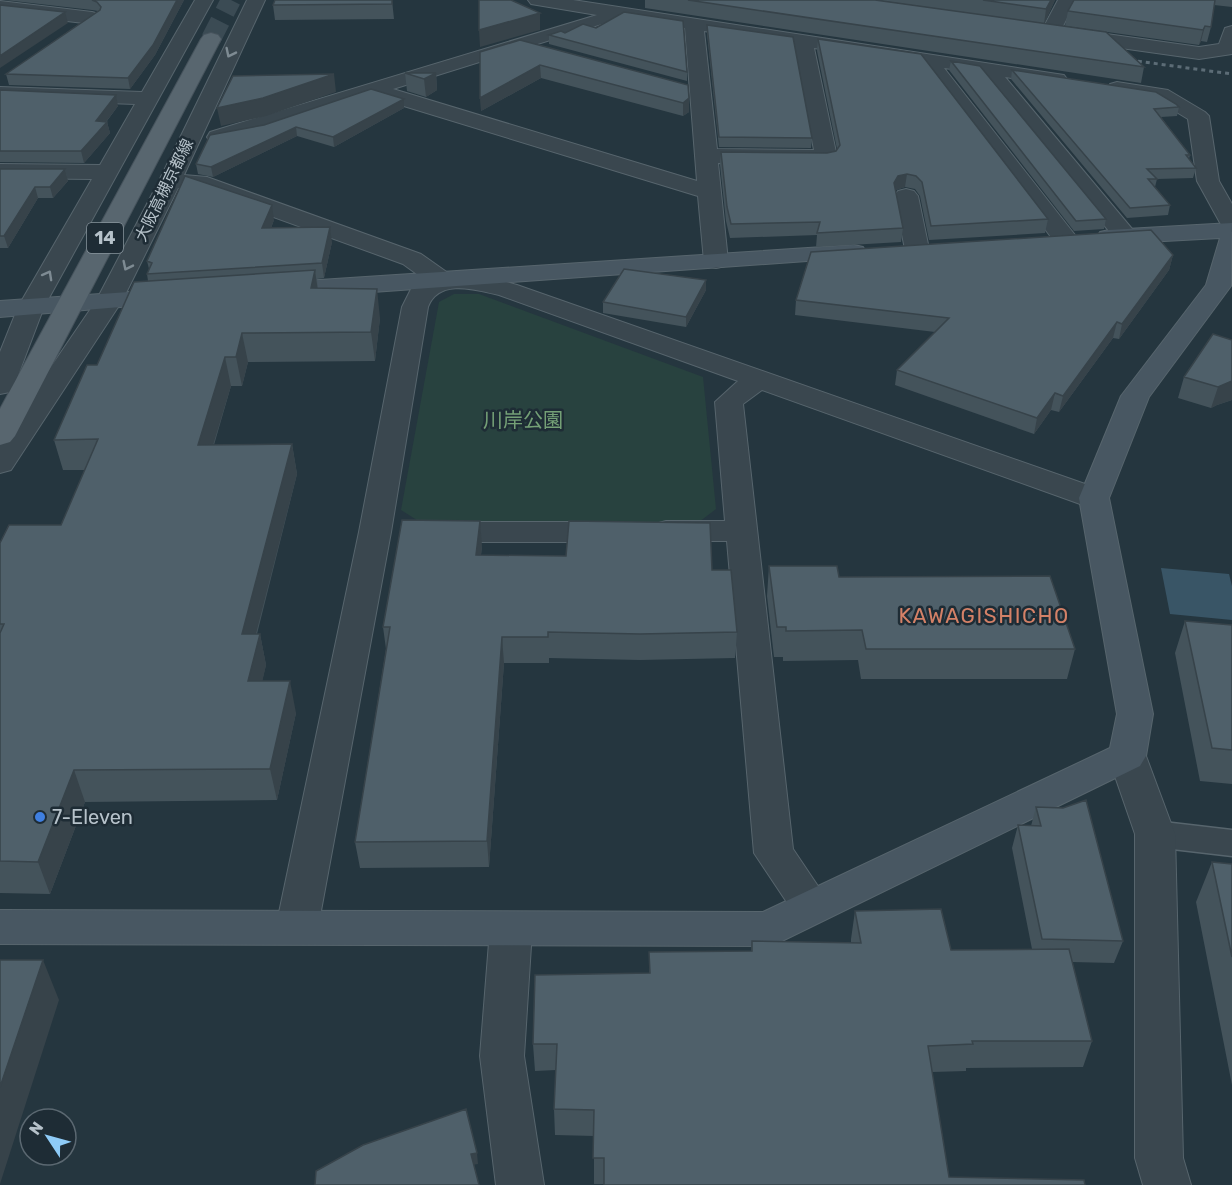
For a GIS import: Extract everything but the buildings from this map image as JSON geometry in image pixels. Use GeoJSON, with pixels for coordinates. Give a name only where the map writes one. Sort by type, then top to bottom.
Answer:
{"type":"FeatureCollection","features":[{"type":"Feature","properties":{"kind":"main road","name":"14"},"geometry":{"type":"LineString","coordinates":[[0,436],[211,39]]}},
{"type":"Feature","properties":{"kind":"street","name":"14"},"geometry":{"type":"LineString","coordinates":[[0,386],[30,307],[204,0]]}},
{"type":"Feature","properties":{"kind":"street","name":"大阪高槻京都線"},"geometry":{"type":"LineString","coordinates":[[0,464],[109,301],[170,181],[256,0]]}},
{"type":"Feature","properties":{"kind":"street"},"geometry":{"type":"LineString","coordinates":[[537,0],[1080,82]]}},
{"type":"Feature","properties":{"kind":"street"},"geometry":{"type":"LineString","coordinates":[[1051,32],[1067,0]]}},
{"type":"Feature","properties":{"kind":"street"},"geometry":{"type":"LineString","coordinates":[[0,7],[93,18],[65,36]]}},
{"type":"Feature","properties":{"kind":"street"},"geometry":{"type":"LineString","coordinates":[[189,138],[212,138],[237,133],[622,13]]}},
{"type":"Feature","properties":{"kind":"street"},"geometry":{"type":"LineString","coordinates":[[694,24],[716,261]]}},
{"type":"Feature","properties":{"kind":"street"},"geometry":{"type":"LineString","coordinates":[[1028,29],[1212,52],[1226,26]]}},
{"type":"Feature","properties":{"kind":"street"},"geometry":{"type":"LineString","coordinates":[[706,156],[826,157],[803,41]]}},
{"type":"Feature","properties":{"kind":"street"},"geometry":{"type":"LineString","coordinates":[[520,45],[554,54]]}},
{"type":"Feature","properties":{"kind":"street"},"geometry":{"type":"LineString","coordinates":[[928,60],[1055,240],[1232,230]]}},
{"type":"Feature","properties":{"kind":"street"},"geometry":{"type":"LineString","coordinates":[[987,68],[1126,236]]}},
{"type":"Feature","properties":{"kind":"street"},"geometry":{"type":"LineString","coordinates":[[1103,86],[1161,94],[1198,116],[1208,181],[1232,225]]}},
{"type":"Feature","properties":{"kind":"street"},"geometry":{"type":"LineString","coordinates":[[678,87],[701,93]]}},
{"type":"Feature","properties":{"kind":"street"},"geometry":{"type":"LineString","coordinates":[[371,90],[710,192]]}},
{"type":"Feature","properties":{"kind":"street"},"geometry":{"type":"LineString","coordinates":[[0,93],[147,98]]}},
{"type":"Feature","properties":{"kind":"street"},"geometry":{"type":"LineString","coordinates":[[0,171],[106,172]]}},
{"type":"Feature","properties":{"kind":"street"},"geometry":{"type":"LineString","coordinates":[[170,181],[199,183],[412,259],[442,280],[480,283],[508,290],[1094,498]]}},
{"type":"Feature","properties":{"kind":"street"},"geometry":{"type":"LineString","coordinates":[[255,292],[908,249],[906,196]]}},
{"type":"Feature","properties":{"kind":"street"},"geometry":{"type":"LineString","coordinates":[[1167,1185],[1159,1158],[1155,834],[1127,756],[1135,714],[1094,498],[1135,396],[1218,286],[1232,238]]}},
{"type":"Feature","properties":{"kind":"street"},"geometry":{"type":"LineString","coordinates":[[297,927],[395,532],[415,307],[420,294],[442,280]]}},
{"type":"Feature","properties":{"kind":"street"},"geometry":{"type":"LineString","coordinates":[[0,309],[197,296]]}},
{"type":"Feature","properties":{"kind":"street"},"geometry":{"type":"LineString","coordinates":[[758,380],[729,402],[774,853],[812,907]]}},
{"type":"Feature","properties":{"kind":"street"},"geometry":{"type":"LineString","coordinates":[[395,532],[742,531]]}},
{"type":"Feature","properties":{"kind":"street"},"geometry":{"type":"LineString","coordinates":[[0,927],[767,929],[1127,756]]}},
{"type":"Feature","properties":{"kind":"street"},"geometry":{"type":"LineString","coordinates":[[511,930],[502,1056],[520,1185]]}},
{"type":"Feature","properties":{"kind":"lane"},"geometry":{"type":"LineString","coordinates":[[1155,834],[1232,843]]}},
{"type":"Feature","properties":{"kind":"green space","name":"川岸公園"},"geometry":{"type":"Polygon","coordinates":[[[454,294],[479,294],[703,377],[716,509],[699,522],[420,522],[401,510],[439,302],[454,294]]]}},
{"type":"Feature","properties":{"kind":"water"},"geometry":{"type":"Polygon","coordinates":[[[1161,568],[1229,574],[1232,586],[1232,620],[1170,614],[1161,568]]]}},
{"type":"Feature","properties":{"kind":"tunnel"},"geometry":{"type":"LineString","coordinates":[[211,39],[231,0]]}},
{"type":"Feature","properties":{"kind":"railway"},"geometry":{"type":"LineString","coordinates":[[1122,59],[1232,74]]}},
{"type":"Feature","properties":{"kind":"place","name":"7-Eleven"},"geometry":{"type":"Point","coordinates":[40,817]}},
{"type":"Feature","properties":{"kind":"district","name":"KAWAGISHICHO"},"geometry":{"type":"Point","coordinates":[984,615]}}]}
